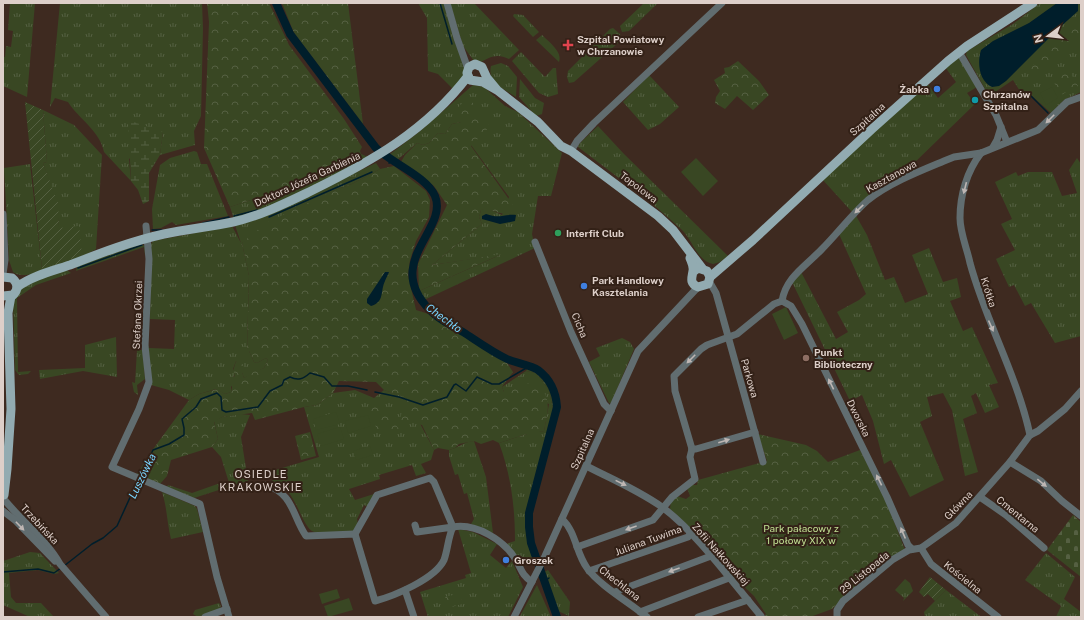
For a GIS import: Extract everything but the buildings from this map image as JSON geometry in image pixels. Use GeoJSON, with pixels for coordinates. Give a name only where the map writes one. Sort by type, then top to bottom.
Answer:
{"type":"FeatureCollection","features":[{"type":"Feature","properties":{"kind":"main road","name":"Szpitalna"},"geometry":{"type":"LineString","coordinates":[[704,279],[725,265],[872,129],[959,52],[1033,3]]}},
{"type":"Feature","properties":{"kind":"main road","name":"Topolowa"},"geometry":{"type":"LineString","coordinates":[[474,74],[540,124],[561,146],[571,151],[658,216],[673,230],[704,279]]}},
{"type":"Feature","properties":{"kind":"main road","name":"Doktora Józefa Garbienia"},"geometry":{"type":"LineString","coordinates":[[10,279],[31,278],[147,238],[245,219],[293,199],[375,158],[391,147],[416,129],[474,74]]}},
{"type":"Feature","properties":{"kind":"main road","name":"Topolowa"},"geometry":{"type":"LineString","coordinates":[[686,249],[693,267],[693,272],[704,279]]}},
{"type":"Feature","properties":{"kind":"main road"},"geometry":{"type":"LineString","coordinates":[[3,496],[12,395],[6,297],[16,292],[10,279]]}},
{"type":"Feature","properties":{"kind":"main road"},"geometry":{"type":"LineString","coordinates":[[3,474],[5,466]]}},
{"type":"Feature","properties":{"kind":"street","name":"Topolowa"},"geometry":{"type":"LineString","coordinates":[[447,3],[460,48],[474,74]]}},
{"type":"Feature","properties":{"kind":"street"},"geometry":{"type":"LineString","coordinates":[[571,151],[577,141],[594,123],[722,3]]}},
{"type":"Feature","properties":{"kind":"street"},"geometry":{"type":"LineString","coordinates":[[959,52],[1001,127],[1004,143]]}},
{"type":"Feature","properties":{"kind":"street","name":"Kasztanowa"},"geometry":{"type":"LineString","coordinates":[[782,302],[785,290],[800,268],[821,250],[854,213],[877,194],[914,174],[949,159],[981,153],[1038,130],[1067,102],[1081,97]]}},
{"type":"Feature","properties":{"kind":"street"},"geometry":{"type":"LineString","coordinates":[[993,147],[999,136],[1001,127]]}},
{"type":"Feature","properties":{"kind":"street"},"geometry":{"type":"LineString","coordinates":[[999,136],[1004,143]]}},
{"type":"Feature","properties":{"kind":"street","name":"Krótka"},"geometry":{"type":"LineString","coordinates":[[981,153],[970,171],[964,189],[961,226],[975,282],[987,316],[1019,392],[1030,435]]}},
{"type":"Feature","properties":{"kind":"street"},"geometry":{"type":"LineString","coordinates":[[3,214],[5,260],[10,279]]}},
{"type":"Feature","properties":{"kind":"street","name":"Stefana Okrzei"},"geometry":{"type":"LineString","coordinates":[[146,226],[148,281],[145,346],[149,382],[139,409],[112,467],[200,504],[216,577],[227,609]]}},
{"type":"Feature","properties":{"kind":"street","name":"Cicha"},"geometry":{"type":"LineString","coordinates":[[535,242],[571,332],[604,404],[611,412]]}},
{"type":"Feature","properties":{"kind":"street","name":"Szpitalna"},"geometry":{"type":"LineString","coordinates":[[514,617],[545,556],[638,351],[686,301],[704,279]]}},
{"type":"Feature","properties":{"kind":"street","name":"Parkowa"},"geometry":{"type":"LineString","coordinates":[[704,279],[714,287],[763,462]]}},
{"type":"Feature","properties":{"kind":"street"},"geometry":{"type":"LineString","coordinates":[[577,547],[653,520],[658,516],[662,507],[672,497],[694,481],[695,477],[690,457],[692,449],[675,391],[674,376],[701,349],[707,345],[737,334],[774,304],[782,302]]}},
{"type":"Feature","properties":{"kind":"street","name":"Dworska"},"geometry":{"type":"LineString","coordinates":[[782,302],[791,306],[802,324],[887,497],[908,545],[912,549]]}},
{"type":"Feature","properties":{"kind":"street","name":"Główna"},"geometry":{"type":"LineString","coordinates":[[912,549],[921,548],[956,523],[1010,462],[1030,435],[1038,431],[1065,409],[1081,391]]}},
{"type":"Feature","properties":{"kind":"street"},"geometry":{"type":"LineString","coordinates":[[692,449],[755,432]]}},
{"type":"Feature","properties":{"kind":"street"},"geometry":{"type":"LineString","coordinates":[[1010,462],[1041,481],[1062,501],[1081,516]]}},
{"type":"Feature","properties":{"kind":"street","name":"Zofii Nałkowskiej"},"geometry":{"type":"LineString","coordinates":[[586,466],[631,487],[662,507],[711,556],[740,589],[760,616]]}},
{"type":"Feature","properties":{"kind":"street"},"geometry":{"type":"LineString","coordinates":[[430,478],[434,482],[453,527],[441,565],[406,590],[375,601],[355,534],[377,495],[430,478]]}},
{"type":"Feature","properties":{"kind":"street"},"geometry":{"type":"LineString","coordinates":[[265,485],[279,491],[285,496],[306,536],[355,534]]}},
{"type":"Feature","properties":{"kind":"street","name":"Trzebińska"},"geometry":{"type":"LineString","coordinates":[[3,496],[55,555],[62,567]]}},
{"type":"Feature","properties":{"kind":"street","name":"Cmentarna"},"geometry":{"type":"LineString","coordinates":[[980,497],[1006,515],[1044,548]]}},
{"type":"Feature","properties":{"kind":"street","name":"Trzebińska"},"geometry":{"type":"LineString","coordinates":[[3,511],[62,567],[106,617]]}},
{"type":"Feature","properties":{"kind":"street","name":"Chechlana"},"geometry":{"type":"LineString","coordinates":[[562,519],[570,527],[577,547],[589,571],[647,617]]}},
{"type":"Feature","properties":{"kind":"street"},"geometry":{"type":"LineString","coordinates":[[415,525],[417,532],[453,527],[473,528],[499,541],[516,561],[523,576],[533,579]]}},
{"type":"Feature","properties":{"kind":"street","name":"Juliana Tuwima"},"geometry":{"type":"LineString","coordinates":[[589,571],[688,537],[690,534]]}},
{"type":"Feature","properties":{"kind":"street","name":"Kościelna"},"geometry":{"type":"LineString","coordinates":[[921,548],[931,564],[998,617]]}},
{"type":"Feature","properties":{"kind":"street","name":"29 Listopada"},"geometry":{"type":"LineString","coordinates":[[837,617],[837,610],[843,601],[889,563],[912,549]]}},
{"type":"Feature","properties":{"kind":"street"},"geometry":{"type":"LineString","coordinates":[[615,592],[711,556]]}},
{"type":"Feature","properties":{"kind":"street"},"geometry":{"type":"LineString","coordinates":[[640,612],[729,578]]}},
{"type":"Feature","properties":{"kind":"street"},"geometry":{"type":"LineString","coordinates":[[406,590],[414,617]]}},
{"type":"Feature","properties":{"kind":"street"},"geometry":{"type":"LineString","coordinates":[[698,617],[748,600]]}},
{"type":"Feature","properties":{"kind":"street"},"geometry":{"type":"LineString","coordinates":[[205,617],[227,609],[229,617]]}},
{"type":"Feature","properties":{"kind":"green space"},"geometry":{"type":"Polygon","coordinates":[[[10,3],[35,3],[27,97],[3,86],[3,57],[5,57],[6,46],[11,47],[13,31],[8,30],[10,3]]]}},
{"type":"Feature","properties":{"kind":"green space"},"geometry":{"type":"Polygon","coordinates":[[[60,3],[202,3],[203,28],[201,116],[194,131],[195,145],[160,155],[163,132],[129,159],[131,181],[104,152],[102,145],[94,131],[68,102],[55,98],[50,107],[60,3]]]}},
{"type":"Feature","properties":{"kind":"green space"},"geometry":{"type":"Polygon","coordinates":[[[207,3],[269,3],[289,45],[344,119],[362,147],[360,151],[361,154],[317,178],[230,207],[204,148],[209,22],[207,3]]]}},
{"type":"Feature","properties":{"kind":"green space"},"geometry":{"type":"Polygon","coordinates":[[[282,3],[348,3],[363,124],[294,33],[282,3]]]}},
{"type":"Feature","properties":{"kind":"green space"},"geometry":{"type":"Polygon","coordinates":[[[418,3],[444,3],[465,66],[465,74],[453,89],[438,74],[428,71],[427,18],[418,3]]]}},
{"type":"Feature","properties":{"kind":"green space"},"geometry":{"type":"Polygon","coordinates":[[[450,3],[474,3],[519,50],[509,59],[497,56],[481,62],[474,61],[463,46],[450,3]]]}},
{"type":"Feature","properties":{"kind":"green space"},"geometry":{"type":"Polygon","coordinates":[[[644,3],[658,3],[629,31],[622,32],[620,26],[644,3]]]}},
{"type":"Feature","properties":{"kind":"green space"},"geometry":{"type":"Polygon","coordinates":[[[1040,3],[1081,3],[1081,92],[1064,100],[1051,113],[1030,94],[1023,96],[1013,80],[989,96],[966,55],[967,51],[1013,24],[1040,3]]]}},
{"type":"Feature","properties":{"kind":"green space"},"geometry":{"type":"Polygon","coordinates":[[[514,14],[523,15],[539,32],[533,37],[513,16],[514,14]]]}},
{"type":"Feature","properties":{"kind":"green space"},"geometry":{"type":"Polygon","coordinates":[[[1079,18],[1081,20],[1081,33],[1033,80],[1027,71],[1079,18]]]}},
{"type":"Feature","properties":{"kind":"green space"},"geometry":{"type":"Polygon","coordinates":[[[613,28],[620,34],[621,39],[618,43],[574,82],[569,83],[567,77],[568,71],[610,29],[613,28]]]}},
{"type":"Feature","properties":{"kind":"green space"},"geometry":{"type":"Polygon","coordinates":[[[542,35],[557,51],[560,58],[559,62],[536,40],[542,35]]]}},
{"type":"Feature","properties":{"kind":"green space"},"geometry":{"type":"Polygon","coordinates":[[[521,52],[545,77],[553,68],[556,68],[558,94],[548,97],[539,93],[512,61],[521,52]]]}},
{"type":"Feature","properties":{"kind":"green space"},"geometry":{"type":"Polygon","coordinates":[[[958,58],[977,87],[967,93],[975,104],[912,165],[915,172],[852,212],[822,179],[927,83],[938,98],[956,82],[945,67],[958,58]]]}},
{"type":"Feature","properties":{"kind":"green space"},"geometry":{"type":"Polygon","coordinates":[[[738,61],[759,81],[769,95],[753,110],[737,96],[725,109],[715,103],[716,97],[720,91],[714,80],[725,73],[724,68],[729,67],[738,61]]]}},
{"type":"Feature","properties":{"kind":"green space"},"geometry":{"type":"Polygon","coordinates":[[[501,63],[508,66],[517,77],[516,97],[497,85],[491,77],[491,66],[501,63]]]}},
{"type":"Feature","properties":{"kind":"green space"},"geometry":{"type":"Polygon","coordinates":[[[1068,69],[1078,86],[1061,95],[1052,79],[1068,69]]]}},
{"type":"Feature","properties":{"kind":"green space"},"geometry":{"type":"Polygon","coordinates":[[[649,75],[679,107],[660,124],[648,130],[623,102],[649,75]]]}},
{"type":"Feature","properties":{"kind":"green space"},"geometry":{"type":"Polygon","coordinates":[[[520,79],[535,98],[544,103],[542,114],[536,116],[519,97],[520,79]]]}},
{"type":"Feature","properties":{"kind":"green space"},"geometry":{"type":"Polygon","coordinates":[[[473,85],[484,87],[505,106],[518,112],[562,153],[551,196],[538,196],[532,234],[535,248],[424,300],[419,291],[500,255],[432,265],[482,224],[479,217],[481,210],[487,208],[502,215],[509,197],[471,145],[461,122],[452,124],[445,134],[438,133],[429,143],[423,145],[417,143],[396,161],[389,155],[419,132],[473,85]]]}},
{"type":"Feature","properties":{"kind":"green space"},"geometry":{"type":"Polygon","coordinates":[[[1052,87],[1058,98],[1046,105],[1040,93],[1052,87]]]}},
{"type":"Feature","properties":{"kind":"green space"},"geometry":{"type":"Polygon","coordinates":[[[469,98],[490,126],[471,146],[513,205],[511,213],[506,214],[485,209],[481,210],[479,217],[482,224],[432,265],[502,254],[419,291],[418,264],[447,205],[434,186],[401,162],[405,155],[417,143],[423,145],[429,143],[438,133],[445,134],[452,124],[461,122],[459,106],[469,98]]]}},
{"type":"Feature","properties":{"kind":"green space"},"geometry":{"type":"Polygon","coordinates":[[[25,102],[43,110],[47,162],[43,163],[58,203],[59,228],[79,226],[82,255],[42,269],[25,102]]]}},
{"type":"Feature","properties":{"kind":"green space"},"geometry":{"type":"Polygon","coordinates":[[[43,110],[74,125],[102,155],[96,249],[54,268],[29,275],[19,275],[13,272],[9,260],[4,168],[30,164],[42,269],[59,229],[57,203],[43,163],[47,162],[43,110]]]}},
{"type":"Feature","properties":{"kind":"green space"},"geometry":{"type":"Polygon","coordinates":[[[128,120],[163,132],[160,155],[149,173],[149,201],[143,204],[138,190],[131,181],[128,120]]]}},
{"type":"Feature","properties":{"kind":"green space"},"geometry":{"type":"Polygon","coordinates":[[[598,126],[624,154],[728,256],[720,262],[713,264],[707,262],[699,254],[685,233],[669,218],[578,147],[579,144],[598,126]]]}},
{"type":"Feature","properties":{"kind":"green space"},"geometry":{"type":"Polygon","coordinates":[[[194,151],[197,152],[201,164],[207,164],[228,216],[176,225],[172,222],[161,228],[153,229],[152,209],[160,165],[170,158],[194,151]]]}},
{"type":"Feature","properties":{"kind":"green space"},"geometry":{"type":"Polygon","coordinates":[[[361,154],[371,158],[262,210],[234,219],[230,207],[317,178],[361,154]]]}},
{"type":"Feature","properties":{"kind":"green space"},"geometry":{"type":"Polygon","coordinates":[[[696,158],[718,181],[703,196],[681,172],[696,158]]]}},
{"type":"Feature","properties":{"kind":"green space"},"geometry":{"type":"Polygon","coordinates":[[[1077,158],[1081,164],[1081,336],[1055,343],[1031,303],[1025,306],[1014,285],[1009,287],[996,259],[1015,250],[1001,224],[1012,219],[995,182],[1016,172],[1018,176],[1028,172],[1052,172],[1062,196],[1077,193],[1069,170],[1077,158]]]}},
{"type":"Feature","properties":{"kind":"green space"},"geometry":{"type":"Polygon","coordinates":[[[376,163],[380,169],[352,184],[335,190],[242,243],[249,276],[247,351],[249,351],[254,362],[257,363],[266,358],[268,360],[264,368],[244,378],[239,364],[236,361],[233,369],[235,374],[231,381],[231,392],[225,394],[216,389],[199,394],[189,400],[169,390],[151,385],[147,340],[149,348],[174,349],[175,320],[150,319],[151,244],[153,241],[232,226],[241,243],[235,225],[268,214],[376,163]]]}},
{"type":"Feature","properties":{"kind":"green space"},"geometry":{"type":"Polygon","coordinates":[[[394,166],[426,191],[430,200],[429,217],[416,241],[410,260],[408,275],[416,310],[435,316],[472,342],[505,360],[513,372],[502,387],[504,392],[538,380],[545,394],[548,405],[544,431],[539,432],[537,436],[527,434],[499,443],[493,440],[481,444],[474,441],[459,444],[455,448],[449,450],[438,448],[434,450],[422,425],[400,420],[405,397],[384,390],[376,382],[339,381],[333,393],[317,405],[255,420],[252,413],[222,417],[214,422],[218,439],[212,447],[171,460],[167,476],[160,484],[137,474],[189,400],[199,394],[217,389],[225,394],[231,392],[232,387],[229,383],[230,377],[234,377],[235,374],[233,371],[236,361],[244,366],[242,372],[244,378],[255,371],[255,367],[259,370],[264,368],[268,360],[266,358],[257,363],[254,362],[249,351],[247,351],[249,276],[242,243],[266,223],[335,190],[352,184],[380,169],[394,166]]]}},
{"type":"Feature","properties":{"kind":"green space"},"geometry":{"type":"Polygon","coordinates":[[[855,214],[867,235],[885,280],[894,277],[905,303],[928,294],[912,255],[929,248],[943,282],[957,278],[961,297],[950,301],[963,331],[972,327],[998,383],[989,385],[999,407],[985,413],[976,393],[971,396],[977,413],[963,419],[978,472],[965,476],[952,410],[943,393],[927,397],[932,416],[920,422],[944,480],[910,497],[891,460],[884,464],[873,421],[862,395],[850,401],[792,282],[800,270],[836,339],[848,332],[837,312],[859,300],[866,294],[839,234],[855,214]]]}},
{"type":"Feature","properties":{"kind":"green space"},"geometry":{"type":"Polygon","coordinates":[[[141,244],[145,246],[147,255],[145,255],[144,247],[76,271],[77,266],[141,244]]]}},
{"type":"Feature","properties":{"kind":"green space"},"geometry":{"type":"Polygon","coordinates":[[[67,270],[71,273],[36,285],[17,298],[18,372],[31,371],[28,374],[19,375],[15,370],[13,300],[21,289],[34,281],[67,270]]]}},
{"type":"Feature","properties":{"kind":"green space"},"geometry":{"type":"Polygon","coordinates":[[[786,307],[798,333],[784,340],[772,314],[786,307]]]}},
{"type":"Feature","properties":{"kind":"green space"},"geometry":{"type":"Polygon","coordinates":[[[116,337],[117,377],[83,371],[40,379],[39,370],[85,368],[85,345],[116,337]]]}},
{"type":"Feature","properties":{"kind":"green space"},"geometry":{"type":"Polygon","coordinates":[[[622,338],[630,342],[634,349],[611,403],[609,403],[589,362],[600,356],[596,348],[622,338]]]}},
{"type":"Feature","properties":{"kind":"green space"},"geometry":{"type":"Polygon","coordinates":[[[137,350],[142,350],[143,352],[145,379],[137,385],[138,395],[134,392],[132,382],[135,383],[137,350]]]}},
{"type":"Feature","properties":{"kind":"green space"},"geometry":{"type":"Polygon","coordinates":[[[528,368],[535,370],[549,383],[556,402],[556,409],[553,410],[549,390],[536,373],[526,371],[528,368]]]}},
{"type":"Feature","properties":{"kind":"green space"},"geometry":{"type":"Polygon","coordinates":[[[526,371],[536,373],[549,390],[553,410],[526,517],[527,537],[532,557],[527,566],[506,544],[515,541],[514,516],[512,491],[507,467],[499,443],[527,434],[544,431],[549,404],[504,392],[502,387],[526,371]]]}},
{"type":"Feature","properties":{"kind":"green space"},"geometry":{"type":"Polygon","coordinates":[[[355,390],[374,398],[384,390],[406,397],[434,450],[431,460],[421,464],[426,473],[416,476],[412,465],[379,475],[380,479],[349,489],[355,500],[374,494],[368,507],[364,505],[357,519],[358,525],[354,531],[328,533],[314,532],[306,524],[295,502],[285,488],[278,483],[276,486],[268,484],[273,480],[272,471],[319,457],[304,407],[317,405],[333,393],[355,390]]]}},
{"type":"Feature","properties":{"kind":"green space"},"geometry":{"type":"Polygon","coordinates":[[[376,403],[400,430],[396,434],[377,430],[369,408],[376,403]]]}},
{"type":"Feature","properties":{"kind":"green space"},"geometry":{"type":"Polygon","coordinates":[[[336,412],[340,424],[316,430],[313,419],[336,412]]]}},
{"type":"Feature","properties":{"kind":"green space"},"geometry":{"type":"Polygon","coordinates":[[[241,414],[250,415],[241,437],[248,481],[230,486],[221,457],[212,447],[218,439],[214,421],[222,417],[241,414]]]}},
{"type":"Feature","properties":{"kind":"green space"},"geometry":{"type":"Polygon","coordinates":[[[368,415],[371,426],[348,433],[345,421],[368,415]]]}},
{"type":"Feature","properties":{"kind":"green space"},"geometry":{"type":"Polygon","coordinates":[[[340,427],[344,439],[321,446],[317,434],[340,427]]]}},
{"type":"Feature","properties":{"kind":"green space"},"geometry":{"type":"Polygon","coordinates":[[[310,432],[316,456],[301,460],[295,436],[310,432]]]}},
{"type":"Feature","properties":{"kind":"green space","name":"Park pałacowy z 1 połowy XIX w"},"geometry":{"type":"Polygon","coordinates":[[[758,434],[806,445],[817,451],[828,462],[860,450],[885,498],[905,550],[886,561],[832,609],[810,617],[764,617],[766,614],[754,596],[715,559],[716,550],[698,536],[670,509],[671,500],[677,496],[686,499],[690,496],[687,488],[691,485],[697,485],[698,480],[767,461],[758,434]]]}},
{"type":"Feature","properties":{"kind":"green space"},"geometry":{"type":"Polygon","coordinates":[[[474,441],[486,477],[493,533],[471,524],[474,519],[467,493],[464,494],[458,474],[455,475],[449,456],[449,450],[474,441]]]}},
{"type":"Feature","properties":{"kind":"green space"},"geometry":{"type":"Polygon","coordinates":[[[370,446],[373,455],[356,460],[353,451],[370,446]]]}},
{"type":"Feature","properties":{"kind":"green space"},"geometry":{"type":"Polygon","coordinates":[[[226,481],[228,487],[194,498],[167,487],[168,485],[192,493],[226,481]]]}},
{"type":"Feature","properties":{"kind":"green space"},"geometry":{"type":"Polygon","coordinates":[[[162,492],[195,506],[203,532],[171,539],[162,492]]]}},
{"type":"Feature","properties":{"kind":"green space"},"geometry":{"type":"Polygon","coordinates":[[[1073,515],[1081,522],[1081,577],[1047,550],[1073,515]]]}},
{"type":"Feature","properties":{"kind":"green space"},"geometry":{"type":"Polygon","coordinates":[[[458,529],[473,532],[497,544],[490,555],[506,568],[512,561],[523,587],[508,617],[428,617],[420,592],[466,578],[465,575],[471,573],[458,529]]]}},
{"type":"Feature","properties":{"kind":"green space"},"geometry":{"type":"Polygon","coordinates":[[[30,552],[40,553],[59,573],[54,574],[38,570],[9,573],[11,597],[16,603],[41,603],[54,617],[30,617],[3,605],[3,561],[30,552]]]}},
{"type":"Feature","properties":{"kind":"green space"},"geometry":{"type":"Polygon","coordinates":[[[1046,553],[1075,577],[1064,599],[1081,612],[1081,617],[1056,617],[1061,606],[1025,580],[1046,553]]]}},
{"type":"Feature","properties":{"kind":"green space"},"geometry":{"type":"Polygon","coordinates":[[[548,570],[570,602],[569,616],[558,611],[544,572],[548,570]]]}},
{"type":"Feature","properties":{"kind":"green space"},"geometry":{"type":"Polygon","coordinates":[[[930,577],[946,590],[935,601],[928,594],[924,597],[919,592],[930,577]]]}},
{"type":"Feature","properties":{"kind":"green space"},"geometry":{"type":"Polygon","coordinates":[[[905,579],[910,583],[913,591],[903,601],[904,598],[895,590],[905,579]]]}},
{"type":"Feature","properties":{"kind":"green space"},"geometry":{"type":"Polygon","coordinates":[[[537,585],[551,617],[521,617],[520,616],[537,585]]]}},
{"type":"Feature","properties":{"kind":"green space"},"geometry":{"type":"Polygon","coordinates":[[[337,589],[340,598],[322,604],[319,594],[337,589]]]}},
{"type":"Feature","properties":{"kind":"green space"},"geometry":{"type":"Polygon","coordinates":[[[946,590],[980,616],[925,617],[924,612],[946,590]]]}},
{"type":"Feature","properties":{"kind":"green space"},"geometry":{"type":"Polygon","coordinates":[[[460,593],[462,604],[448,608],[445,597],[460,593]]]}},
{"type":"Feature","properties":{"kind":"green space"},"geometry":{"type":"Polygon","coordinates":[[[349,598],[353,610],[328,617],[324,606],[349,598]]]}},
{"type":"Feature","properties":{"kind":"green space"},"geometry":{"type":"Polygon","coordinates":[[[219,603],[221,606],[219,609],[198,617],[193,614],[195,610],[219,603]]]}},
{"type":"Feature","properties":{"kind":"water"},"geometry":{"type":"Polygon","coordinates":[[[1057,3],[1078,3],[1078,11],[1006,81],[999,86],[992,87],[984,81],[979,66],[981,50],[993,41],[1029,23],[1057,3]]]}},
{"type":"Feature","properties":{"kind":"water"},"geometry":{"type":"Polygon","coordinates":[[[486,214],[498,216],[516,215],[515,221],[500,224],[482,219],[482,216],[486,214]]]}},
{"type":"Feature","properties":{"kind":"water"},"geometry":{"type":"Polygon","coordinates":[[[385,272],[389,272],[380,299],[371,306],[367,303],[367,299],[385,272]]]}},
{"type":"Feature","properties":{"kind":"waterway","name":"Chechło"},"geometry":{"type":"LineString","coordinates":[[276,3],[290,34],[376,148],[417,176],[431,189],[435,196],[437,209],[414,262],[412,277],[417,293],[430,310],[441,319],[501,356],[538,370],[546,377],[552,386],[557,407],[529,513],[529,527],[531,543],[557,617]]}},
{"type":"Feature","properties":{"kind":"waterway"},"geometry":{"type":"LineString","coordinates":[[440,3],[452,44]]}},
{"type":"Feature","properties":{"kind":"waterway"},"geometry":{"type":"LineString","coordinates":[[1030,95],[1048,113]]}},
{"type":"Feature","properties":{"kind":"waterway","name":"Chechło"},"geometry":{"type":"LineString","coordinates":[[389,163],[394,160]]}},
{"type":"Feature","properties":{"kind":"waterway"},"geometry":{"type":"LineString","coordinates":[[269,217],[372,172]]}},
{"type":"Feature","properties":{"kind":"waterway"},"geometry":{"type":"LineString","coordinates":[[234,216],[257,210]]}},
{"type":"Feature","properties":{"kind":"waterway"},"geometry":{"type":"LineString","coordinates":[[203,223],[229,217]]}},
{"type":"Feature","properties":{"kind":"waterway"},"geometry":{"type":"LineString","coordinates":[[152,230],[162,230]]}},
{"type":"Feature","properties":{"kind":"waterway"},"geometry":{"type":"LineString","coordinates":[[78,268],[142,245]]}},
{"type":"Feature","properties":{"kind":"waterway","name":"Luszówka"},"geometry":{"type":"LineString","coordinates":[[375,392],[399,397],[423,405],[447,397],[456,384],[466,391],[477,377],[492,384],[499,384],[528,367]]}},
{"type":"Feature","properties":{"kind":"waterway","name":"Luszówka"},"geometry":{"type":"LineString","coordinates":[[140,476],[153,450],[169,444],[184,435],[182,419],[196,407],[201,399],[217,393],[221,397],[222,410],[226,412],[258,407],[270,391],[282,385],[284,380],[290,377],[300,379],[310,373],[324,377],[332,386],[348,386],[367,390]]}},
{"type":"Feature","properties":{"kind":"waterway","name":"Luszówka"},"geometry":{"type":"LineString","coordinates":[[64,566],[117,526],[138,480]]}},
{"type":"Feature","properties":{"kind":"waterway","name":"Luszówka"},"geometry":{"type":"LineString","coordinates":[[3,572],[38,569],[54,573],[61,568]]}},
{"type":"Feature","properties":{"kind":"waterway","name":"Chechło"},"geometry":{"type":"LineString","coordinates":[[545,581],[549,578]]}},
{"type":"Feature","properties":{"kind":"place","name":"Szpital Powiatowy w Chrzanowie"},"geometry":{"type":"Point","coordinates":[568,45]}},
{"type":"Feature","properties":{"kind":"place","name":"Żabka"},"geometry":{"type":"Point","coordinates":[937,89]}},
{"type":"Feature","properties":{"kind":"place","name":"Chrzanów Szpitalna"},"geometry":{"type":"Point","coordinates":[975,100]}},
{"type":"Feature","properties":{"kind":"place","name":"Interfit Club"},"geometry":{"type":"Point","coordinates":[558,233]}},
{"type":"Feature","properties":{"kind":"place","name":"Park Handlowy Kasztelania"},"geometry":{"type":"Point","coordinates":[584,286]}},
{"type":"Feature","properties":{"kind":"place","name":"Punkt Biblioteczny"},"geometry":{"type":"Point","coordinates":[806,358]}},
{"type":"Feature","properties":{"kind":"place","name":"Groszek"},"geometry":{"type":"Point","coordinates":[506,560]}},
{"type":"Feature","properties":{"kind":"district","name":"OSIEDLE KRAKOWSKIE"},"geometry":{"type":"Point","coordinates":[261,480]}}]}
